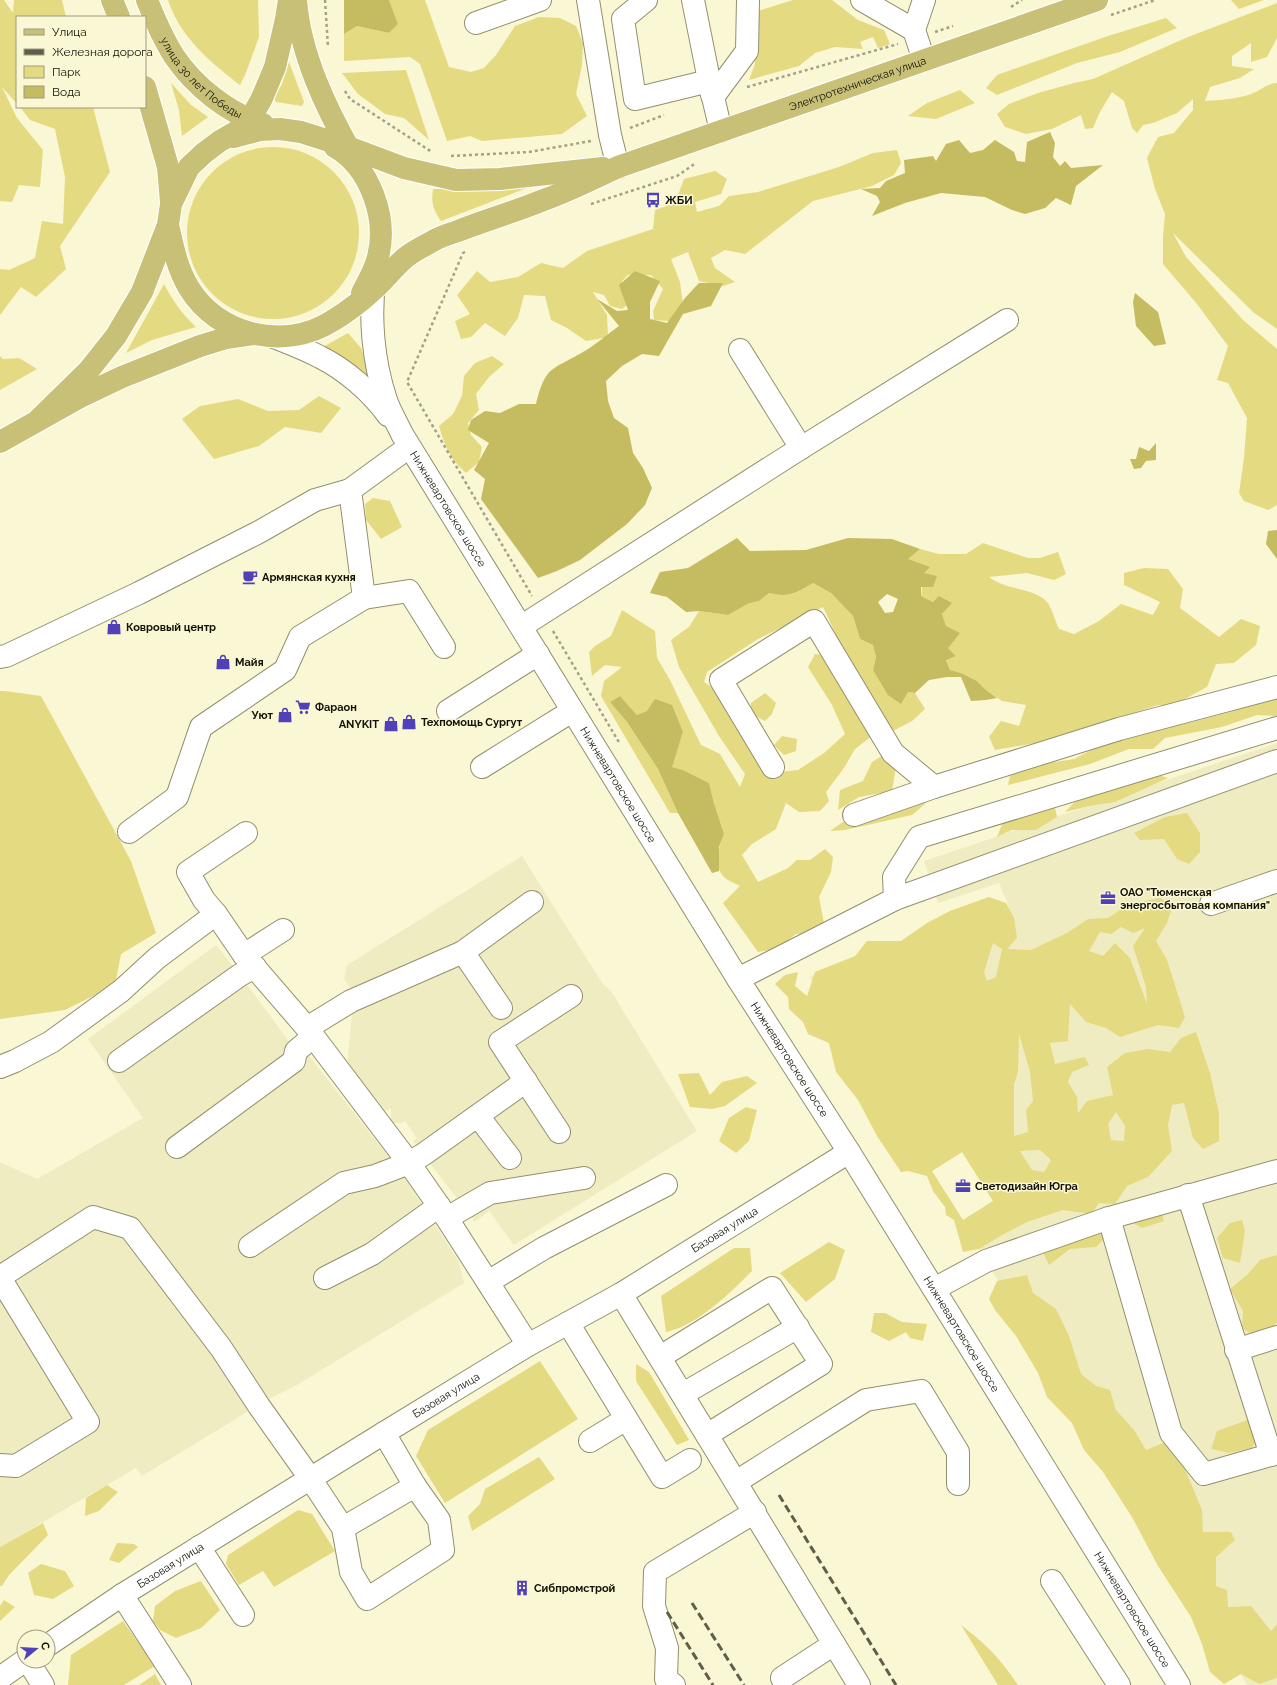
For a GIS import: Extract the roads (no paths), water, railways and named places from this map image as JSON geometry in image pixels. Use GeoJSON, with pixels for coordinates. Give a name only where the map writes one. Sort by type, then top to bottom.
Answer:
{"type":"FeatureCollection","features":[{"type":"Feature","properties":{"kind":"main road"},"geometry":{"type":"LineString","coordinates":[[112,0],[119,16]]}},
{"type":"Feature","properties":{"kind":"main road","name":"улица 30 лет Победы"},"geometry":{"type":"LineString","coordinates":[[146,0],[174,56],[198,84],[222,103],[250,120],[280,129]]}},
{"type":"Feature","properties":{"kind":"main road"},"geometry":{"type":"LineString","coordinates":[[171,204],[189,167],[220,140],[239,130],[250,120],[262,98],[275,67],[289,0]]}},
{"type":"Feature","properties":{"kind":"main road"},"geometry":{"type":"LineString","coordinates":[[296,0],[306,48],[315,81],[374,196],[380,216],[381,236],[378,256],[372,276],[362,293],[348,309]]}},
{"type":"Feature","properties":{"kind":"main road","name":"Электротехническая улица"},"geometry":{"type":"LineString","coordinates":[[618,167],[924,60],[1104,8]]}},
{"type":"Feature","properties":{"kind":"main road"},"geometry":{"type":"LineString","coordinates":[[39,420],[89,370],[116,336],[142,292],[168,225],[171,204],[168,167],[146,90]]}},
{"type":"Feature","properties":{"kind":"main road"},"geometry":{"type":"LineString","coordinates":[[220,140],[254,132],[280,129],[300,132],[348,147],[404,168],[456,180],[500,179],[618,167]]}},
{"type":"Feature","properties":{"kind":"main road"},"geometry":{"type":"LineString","coordinates":[[320,138],[338,148],[353,162],[365,178]]}},
{"type":"Feature","properties":{"kind":"main road"},"geometry":{"type":"LineString","coordinates":[[0,442],[82,396],[122,377],[171,357],[226,338],[294,336],[314,330],[332,321],[373,291],[405,258],[435,240],[486,220],[542,201],[618,167]]}},
{"type":"Feature","properties":{"kind":"main road"},"geometry":{"type":"LineString","coordinates":[[168,225],[174,253],[180,270],[189,288],[202,304],[217,318],[234,328],[264,336]]}},
{"type":"Feature","properties":{"kind":"street"},"geometry":{"type":"LineString","coordinates":[[476,23],[540,0]]}},
{"type":"Feature","properties":{"kind":"street"},"geometry":{"type":"LineString","coordinates":[[588,0],[610,135],[618,167]]}},
{"type":"Feature","properties":{"kind":"street"},"geometry":{"type":"LineString","coordinates":[[646,0],[622,19],[635,99],[711,89],[747,51],[748,0]]}},
{"type":"Feature","properties":{"kind":"street"},"geometry":{"type":"LineString","coordinates":[[693,0],[711,89],[722,131]]}},
{"type":"Feature","properties":{"kind":"street"},"geometry":{"type":"LineString","coordinates":[[862,0],[914,30]]}},
{"type":"Feature","properties":{"kind":"street"},"geometry":{"type":"LineString","coordinates":[[924,0],[914,30],[924,60]]}},
{"type":"Feature","properties":{"kind":"street"},"geometry":{"type":"LineString","coordinates":[[378,256],[373,291],[374,345],[386,400],[406,440]]}},
{"type":"Feature","properties":{"kind":"street"},"geometry":{"type":"LineString","coordinates":[[522,626],[801,448],[1007,320]]}},
{"type":"Feature","properties":{"kind":"street"},"geometry":{"type":"LineString","coordinates":[[264,336],[321,357],[342,370],[367,390],[406,440]]}},
{"type":"Feature","properties":{"kind":"street"},"geometry":{"type":"LineString","coordinates":[[740,350],[801,448]]}},
{"type":"Feature","properties":{"kind":"street"},"geometry":{"type":"LineString","coordinates":[[0,657],[6,656],[139,593],[259,532],[315,500],[350,490],[406,440]]}},
{"type":"Feature","properties":{"kind":"street","name":"Нижневартовское шоссе"},"geometry":{"type":"LineString","coordinates":[[406,440],[522,626],[572,711],[738,979],[849,1152],[1179,1685]]}},
{"type":"Feature","properties":{"kind":"street"},"geometry":{"type":"LineString","coordinates":[[350,490],[364,598]]}},
{"type":"Feature","properties":{"kind":"street"},"geometry":{"type":"LineString","coordinates":[[130,832],[177,797],[201,727],[285,670],[300,637],[364,598],[409,591],[444,647]]}},
{"type":"Feature","properties":{"kind":"street"},"geometry":{"type":"LineString","coordinates":[[773,767],[721,680],[814,621],[893,753],[934,787]]}},
{"type":"Feature","properties":{"kind":"street"},"geometry":{"type":"LineString","coordinates":[[448,711],[538,654]]}},
{"type":"Feature","properties":{"kind":"street"},"geometry":{"type":"LineString","coordinates":[[854,815],[934,787],[1119,729],[1277,687]]}},
{"type":"Feature","properties":{"kind":"street"},"geometry":{"type":"LineString","coordinates":[[482,768],[572,711]]}},
{"type":"Feature","properties":{"kind":"street"},"geometry":{"type":"LineString","coordinates":[[895,900],[894,877],[919,837],[1277,728]]}},
{"type":"Feature","properties":{"kind":"street"},"geometry":{"type":"LineString","coordinates":[[738,979],[895,900],[1277,761]]}},
{"type":"Feature","properties":{"kind":"street"},"geometry":{"type":"LineString","coordinates":[[246,833],[188,872],[204,900],[216,914],[249,961],[310,1033],[409,1162],[443,1212],[528,1345]]}},
{"type":"Feature","properties":{"kind":"street"},"geometry":{"type":"LineString","coordinates":[[1211,904],[1277,880]]}},
{"type":"Feature","properties":{"kind":"street"},"geometry":{"type":"LineString","coordinates":[[177,1147],[294,1061],[296,1051],[310,1033],[351,1001],[463,952],[532,902]]}},
{"type":"Feature","properties":{"kind":"street"},"geometry":{"type":"LineString","coordinates":[[0,1067],[15,1061],[51,1042],[120,991],[157,958],[216,914]]}},
{"type":"Feature","properties":{"kind":"street"},"geometry":{"type":"LineString","coordinates":[[119,1061],[240,975],[249,961],[283,930]]}},
{"type":"Feature","properties":{"kind":"street"},"geometry":{"type":"LineString","coordinates":[[463,952],[501,1008]]}},
{"type":"Feature","properties":{"kind":"street"},"geometry":{"type":"LineString","coordinates":[[559,1132],[500,1042],[571,996]]}},
{"type":"Feature","properties":{"kind":"street"},"geometry":{"type":"LineString","coordinates":[[250,1246],[344,1184],[375,1176],[424,1154],[526,1081]]}},
{"type":"Feature","properties":{"kind":"street"},"geometry":{"type":"LineString","coordinates":[[478,1116],[510,1158]]}},
{"type":"Feature","properties":{"kind":"street","name":"Базовая улица"},"geometry":{"type":"LineString","coordinates":[[56,1640],[122,1595],[310,1478],[528,1345],[621,1294],[849,1152]]}},
{"type":"Feature","properties":{"kind":"street"},"geometry":{"type":"LineString","coordinates":[[934,1289],[986,1261],[1109,1218],[1277,1171]]}},
{"type":"Feature","properties":{"kind":"street"},"geometry":{"type":"LineString","coordinates":[[325,1278],[372,1254],[443,1212],[490,1193],[584,1178]]}},
{"type":"Feature","properties":{"kind":"street"},"geometry":{"type":"LineString","coordinates":[[488,1282],[544,1248],[666,1185]]}},
{"type":"Feature","properties":{"kind":"street"},"geometry":{"type":"LineString","coordinates":[[1109,1218],[1171,1433],[1204,1474],[1274,1454],[1236,1350],[1188,1196]]}},
{"type":"Feature","properties":{"kind":"street"},"geometry":{"type":"LineString","coordinates":[[0,1465],[16,1466],[88,1422],[0,1278],[93,1217],[130,1228],[221,1348],[343,1528],[351,1572],[367,1599],[444,1550],[439,1520],[415,1486],[384,1433]]}},
{"type":"Feature","properties":{"kind":"street"},"geometry":{"type":"LineString","coordinates":[[660,1357],[772,1288],[822,1364],[707,1435]]}},
{"type":"Feature","properties":{"kind":"street"},"geometry":{"type":"LineString","coordinates":[[621,1294],[859,1685]]}},
{"type":"Feature","properties":{"kind":"street"},"geometry":{"type":"LineString","coordinates":[[568,1323],[662,1477],[690,1460]]}},
{"type":"Feature","properties":{"kind":"street"},"geometry":{"type":"LineString","coordinates":[[683,1394],[798,1327]]}},
{"type":"Feature","properties":{"kind":"street"},"geometry":{"type":"LineString","coordinates":[[1236,1350],[1277,1337]]}},
{"type":"Feature","properties":{"kind":"street"},"geometry":{"type":"LineString","coordinates":[[736,1482],[866,1400],[921,1391],[958,1452],[958,1484]]}},
{"type":"Feature","properties":{"kind":"street"},"geometry":{"type":"LineString","coordinates":[[590,1441],[626,1419]]}},
{"type":"Feature","properties":{"kind":"street"},"geometry":{"type":"LineString","coordinates":[[343,1528],[415,1486]]}},
{"type":"Feature","properties":{"kind":"street"},"geometry":{"type":"LineString","coordinates":[[674,1685],[666,1679],[668,1648],[654,1606],[655,1572],[754,1512]]}},
{"type":"Feature","properties":{"kind":"street"},"geometry":{"type":"LineString","coordinates":[[199,1547],[243,1615]]}},
{"type":"Feature","properties":{"kind":"street"},"geometry":{"type":"LineString","coordinates":[[1052,1581],[1119,1685]]}},
{"type":"Feature","properties":{"kind":"street"},"geometry":{"type":"LineString","coordinates":[[122,1595],[180,1685]]}},
{"type":"Feature","properties":{"kind":"street"},"geometry":{"type":"LineString","coordinates":[[782,1678],[834,1644]]}},
{"type":"Feature","properties":{"kind":"street"},"geometry":{"type":"LineString","coordinates":[[0,1678],[16,1667]]}},
{"type":"Feature","properties":{"kind":"street"},"geometry":{"type":"LineString","coordinates":[[33,1669],[43,1685]]}},
{"type":"Feature","properties":{"kind":"water"},"geometry":{"type":"Polygon","coordinates":[[[344,0],[389,0],[398,24],[389,33],[357,26],[344,34],[344,0]]]}},
{"type":"Feature","properties":{"kind":"water"},"geometry":{"type":"Polygon","coordinates":[[[1050,132],[1055,143],[1053,157],[1060,166],[1065,161],[1071,168],[1103,165],[1076,186],[1071,205],[1056,198],[1045,208],[1025,214],[1012,210],[985,197],[941,193],[905,203],[872,216],[880,202],[877,196],[861,189],[880,188],[886,181],[905,173],[904,160],[933,156],[936,161],[946,144],[959,140],[970,153],[983,150],[995,140],[1014,152],[1017,161],[1025,162],[1027,142],[1050,132]]]}},
{"type":"Feature","properties":{"kind":"water"},"geometry":{"type":"Polygon","coordinates":[[[635,271],[660,281],[650,302],[650,319],[667,323],[685,298],[699,283],[723,283],[711,306],[683,314],[659,356],[642,354],[622,366],[606,381],[608,401],[614,418],[628,428],[633,453],[643,468],[652,488],[645,505],[627,524],[580,560],[538,578],[481,499],[485,479],[474,470],[489,443],[468,430],[471,420],[485,411],[500,413],[519,404],[536,404],[543,382],[551,370],[588,349],[619,326],[597,299],[617,311],[628,310],[619,285],[635,271]]]}},
{"type":"Feature","properties":{"kind":"water"},"geometry":{"type":"Polygon","coordinates":[[[1135,293],[1158,312],[1166,344],[1154,346],[1136,326],[1133,302],[1135,293]]]}},
{"type":"Feature","properties":{"kind":"water"},"geometry":{"type":"Polygon","coordinates":[[[1156,443],[1156,460],[1146,461],[1141,468],[1134,469],[1130,459],[1136,459],[1139,447],[1149,451],[1156,443]]]}},
{"type":"Feature","properties":{"kind":"water"},"geometry":{"type":"Polygon","coordinates":[[[1277,530],[1277,559],[1266,544],[1268,531],[1277,530]]]}},
{"type":"Feature","properties":{"kind":"water"},"geometry":{"type":"Polygon","coordinates":[[[737,538],[750,551],[806,550],[848,538],[892,539],[920,549],[908,559],[930,567],[924,573],[937,576],[933,587],[921,587],[921,596],[933,602],[939,596],[952,603],[942,614],[946,626],[960,633],[948,648],[956,656],[946,660],[950,670],[961,673],[977,681],[997,698],[971,701],[961,677],[947,677],[929,680],[915,693],[908,692],[901,704],[888,695],[873,670],[876,657],[873,645],[860,639],[853,616],[831,593],[813,583],[792,594],[782,595],[769,593],[759,601],[749,603],[728,615],[699,611],[686,612],[667,597],[650,593],[660,572],[688,568],[737,538]],[[887,594],[878,602],[885,613],[893,612],[898,599],[887,594]]]}},
{"type":"Feature","properties":{"kind":"water"},"geometry":{"type":"Polygon","coordinates":[[[620,696],[637,715],[647,711],[655,699],[672,705],[683,732],[672,767],[683,770],[709,783],[724,834],[719,847],[719,871],[712,873],[678,813],[658,769],[627,722],[610,702],[620,696]]]}},
{"type":"Feature","properties":{"kind":"railway"},"geometry":{"type":"LineString","coordinates":[[779,1495],[896,1685]]}},
{"type":"Feature","properties":{"kind":"railway"},"geometry":{"type":"LineString","coordinates":[[692,1603],[744,1685]]}},
{"type":"Feature","properties":{"kind":"railway"},"geometry":{"type":"LineString","coordinates":[[667,1612],[713,1685]]}},
{"type":"Feature","properties":{"kind":"place","name":"ЖБИ"},"geometry":{"type":"Point","coordinates":[653,200]}},
{"type":"Feature","properties":{"kind":"place","name":"Армянская кухня"},"geometry":{"type":"Point","coordinates":[250,577]}},
{"type":"Feature","properties":{"kind":"place","name":"Ковровый центр"},"geometry":{"type":"Point","coordinates":[114,627]}},
{"type":"Feature","properties":{"kind":"place","name":"Майя"},"geometry":{"type":"Point","coordinates":[223,662]}},
{"type":"Feature","properties":{"kind":"place","name":"Фараон"},"geometry":{"type":"Point","coordinates":[303,707]}},
{"type":"Feature","properties":{"kind":"place","name":"Уют"},"geometry":{"type":"Point","coordinates":[285,715]}},
{"type":"Feature","properties":{"kind":"place","name":"Техпомощь Сургут"},"geometry":{"type":"Point","coordinates":[409,722]}},
{"type":"Feature","properties":{"kind":"place","name":"ANYKIT"},"geometry":{"type":"Point","coordinates":[391,724]}},
{"type":"Feature","properties":{"kind":"place","name":"ОАО \"Тюменская энергосбытовая компания\""},"geometry":{"type":"Point","coordinates":[1108,898]}},
{"type":"Feature","properties":{"kind":"place","name":"Светодизайн Югра"},"geometry":{"type":"Point","coordinates":[963,1186]}},
{"type":"Feature","properties":{"kind":"place","name":"Сибпромстрой"},"geometry":{"type":"Point","coordinates":[522,1588]}}]}
